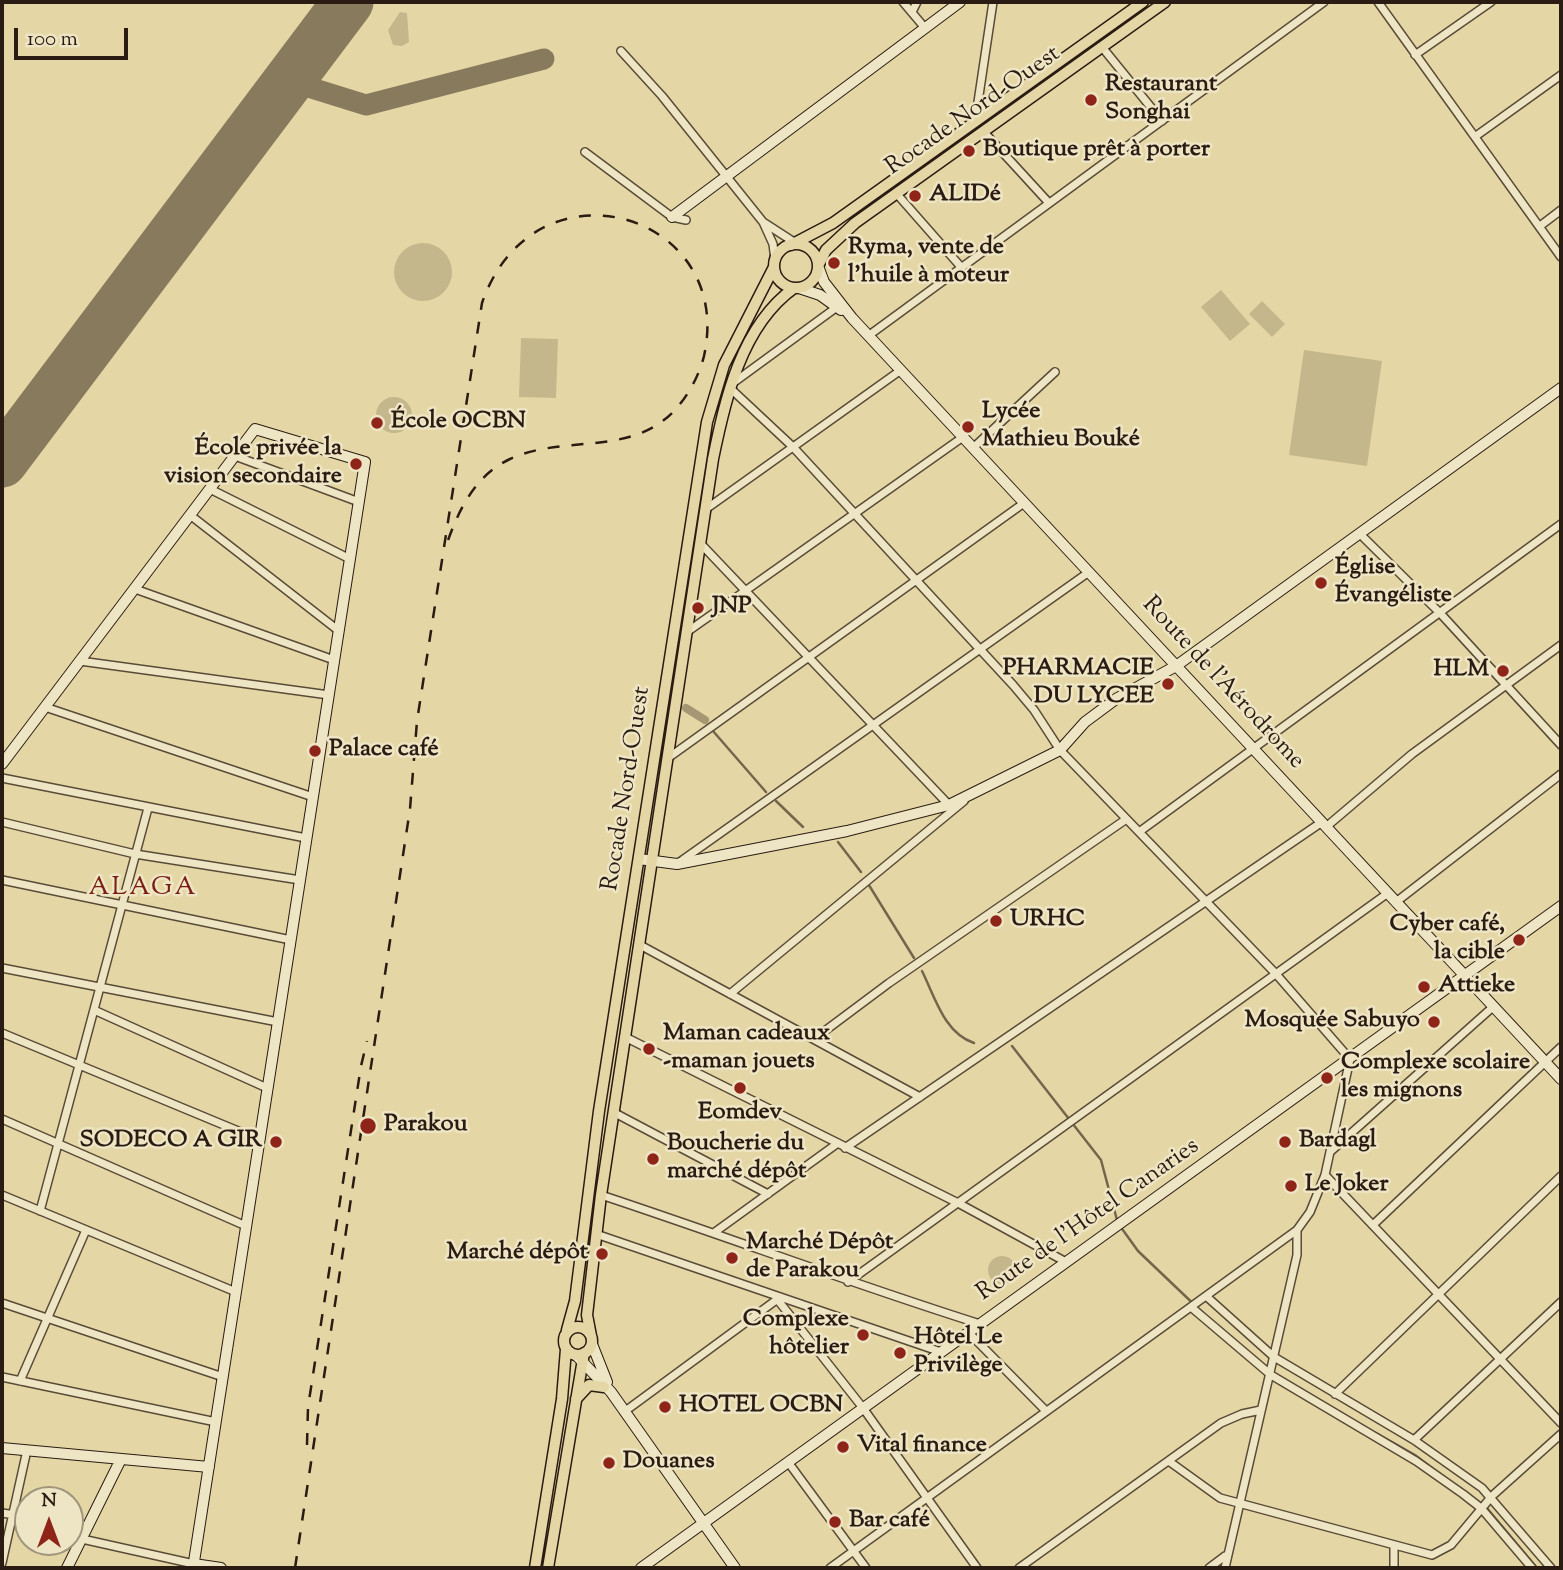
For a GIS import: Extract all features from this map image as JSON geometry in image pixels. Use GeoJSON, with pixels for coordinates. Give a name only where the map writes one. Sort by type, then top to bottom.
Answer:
{"type":"FeatureCollection","features":[{"type":"Feature","properties":{"kind":"main road","name":"Rocade Nord-Ouest"},"geometry":{"type":"LineString","coordinates":[[796,245],[833,223],[1143,2]]}},
{"type":"Feature","properties":{"kind":"main road","name":"Rocade Nord-Ouest"},"geometry":{"type":"LineString","coordinates":[[818,266],[825,250],[837,238],[896,193],[1165,2]]}},
{"type":"Feature","properties":{"kind":"main road"},"geometry":{"type":"LineString","coordinates":[[796,245],[813,253],[818,266],[814,279],[796,288],[778,279],[775,263],[779,252],[796,245]]}},
{"type":"Feature","properties":{"kind":"main road","name":"Rocade Nord-Ouest"},"geometry":{"type":"LineString","coordinates":[[567,1330],[575,1301],[599,1111],[706,422],[724,365],[775,263]]}},
{"type":"Feature","properties":{"kind":"main road","name":"Rocade Nord-Ouest"},"geometry":{"type":"LineString","coordinates":[[592,1340],[587,1315],[600,1195],[712,459],[732,386],[762,320],[796,288]]}},
{"type":"Feature","properties":{"kind":"main road"},"geometry":{"type":"LineString","coordinates":[[535,1568],[562,1399],[566,1349],[563,1342],[567,1330],[583,1327],[592,1340],[581,1356],[548,1568]]}},
{"type":"Feature","properties":{"kind":"main road"},"geometry":{"type":"LineString","coordinates":[[566,1349],[581,1356]]}},
{"type":"Feature","properties":{"kind":"main road"},"geometry":{"type":"LineString","coordinates":[[574,1401],[581,1389],[589,1385],[608,1389]]}},
{"type":"Feature","properties":{"kind":"street"},"geometry":{"type":"LineString","coordinates":[[903,2],[925,28]]}},
{"type":"Feature","properties":{"kind":"street"},"geometry":{"type":"LineString","coordinates":[[912,12],[917,2]]}},
{"type":"Feature","properties":{"kind":"street"},"geometry":{"type":"LineString","coordinates":[[672,217],[960,2]]}},
{"type":"Feature","properties":{"kind":"street"},"geometry":{"type":"LineString","coordinates":[[993,2],[975,122],[1049,203]]}},
{"type":"Feature","properties":{"kind":"street"},"geometry":{"type":"LineString","coordinates":[[868,336],[1324,2]]}},
{"type":"Feature","properties":{"kind":"street"},"geometry":{"type":"LineString","coordinates":[[1378,2],[1561,257]]}},
{"type":"Feature","properties":{"kind":"street"},"geometry":{"type":"LineString","coordinates":[[1415,55],[1491,2]]}},
{"type":"Feature","properties":{"kind":"street"},"geometry":{"type":"LineString","coordinates":[[1102,47],[1161,121]]}},
{"type":"Feature","properties":{"kind":"street"},"geometry":{"type":"LineString","coordinates":[[621,51],[662,96],[762,222],[773,244],[775,263]]}},
{"type":"Feature","properties":{"kind":"street"},"geometry":{"type":"LineString","coordinates":[[1476,136],[1561,75]]}},
{"type":"Feature","properties":{"kind":"street"},"geometry":{"type":"LineString","coordinates":[[585,152],[672,217],[686,220]]}},
{"type":"Feature","properties":{"kind":"street"},"geometry":{"type":"LineString","coordinates":[[896,193],[961,267]]}},
{"type":"Feature","properties":{"kind":"street"},"geometry":{"type":"LineString","coordinates":[[1541,226],[1561,210]]}},
{"type":"Feature","properties":{"kind":"street"},"geometry":{"type":"LineString","coordinates":[[762,222],[796,245]]}},
{"type":"Feature","properties":{"kind":"street","name":"Route de l'Aérodrome"},"geometry":{"type":"LineString","coordinates":[[818,266],[824,282],[868,336],[1561,1079]]}},
{"type":"Feature","properties":{"kind":"street","name":"Route de l'Aérodrome"},"geometry":{"type":"LineString","coordinates":[[796,288],[820,295],[852,318]]}},
{"type":"Feature","properties":{"kind":"street"},"geometry":{"type":"LineString","coordinates":[[830,1568],[1297,1230],[1310,1212],[1325,1175],[1350,1059],[1276,974],[1059,750],[1034,710],[855,512],[732,386],[836,307]]}},
{"type":"Feature","properties":{"kind":"street"},"geometry":{"type":"LineString","coordinates":[[706,509],[901,370]]}},
{"type":"Feature","properties":{"kind":"street"},"geometry":{"type":"LineString","coordinates":[[973,448],[1055,372]]}},
{"type":"Feature","properties":{"kind":"street"},"geometry":{"type":"LineString","coordinates":[[639,859],[677,864],[803,841],[949,805],[969,797],[1059,750],[1096,714],[1176,666],[1561,390]]}},
{"type":"Feature","properties":{"kind":"street"},"geometry":{"type":"LineString","coordinates":[[2,764],[256,429],[365,462],[193,1566]]}},
{"type":"Feature","properties":{"kind":"street"},"geometry":{"type":"LineString","coordinates":[[687,632],[963,437]]}},
{"type":"Feature","properties":{"kind":"street"},"geometry":{"type":"LineString","coordinates":[[235,456],[359,502]]}},
{"type":"Feature","properties":{"kind":"street"},"geometry":{"type":"LineString","coordinates":[[210,489],[350,559]]}},
{"type":"Feature","properties":{"kind":"street"},"geometry":{"type":"LineString","coordinates":[[668,758],[1024,503]]}},
{"type":"Feature","properties":{"kind":"street"},"geometry":{"type":"LineString","coordinates":[[190,515],[339,631]]}},
{"type":"Feature","properties":{"kind":"street"},"geometry":{"type":"LineString","coordinates":[[1139,832],[1561,524]]}},
{"type":"Feature","properties":{"kind":"street"},"geometry":{"type":"LineString","coordinates":[[1361,535],[1440,613],[1561,746]]}},
{"type":"Feature","properties":{"kind":"street"},"geometry":{"type":"LineString","coordinates":[[701,544],[949,805]]}},
{"type":"Feature","properties":{"kind":"street"},"geometry":{"type":"LineString","coordinates":[[677,864],[1088,572]]}},
{"type":"Feature","properties":{"kind":"street"},"geometry":{"type":"LineString","coordinates":[[135,589],[334,660]]}},
{"type":"Feature","properties":{"kind":"street"},"geometry":{"type":"LineString","coordinates":[[715,1233],[768,1194],[920,1097],[1324,825],[1412,754],[1561,645]]}},
{"type":"Feature","properties":{"kind":"street"},"geometry":{"type":"LineString","coordinates":[[80,661],[329,695]]}},
{"type":"Feature","properties":{"kind":"street"},"geometry":{"type":"LineString","coordinates":[[45,707],[313,797]]}},
{"type":"Feature","properties":{"kind":"street"},"geometry":{"type":"LineString","coordinates":[[1396,902],[1561,774]]}},
{"type":"Feature","properties":{"kind":"street"},"geometry":{"type":"LineString","coordinates":[[2,778],[306,838]]}},
{"type":"Feature","properties":{"kind":"street"},"geometry":{"type":"LineString","coordinates":[[730,994],[969,797]]}},
{"type":"Feature","properties":{"kind":"street"},"geometry":{"type":"LineString","coordinates":[[40,1211],[148,807]]}},
{"type":"Feature","properties":{"kind":"street"},"geometry":{"type":"LineString","coordinates":[[814,1039],[888,983],[1125,820]]}},
{"type":"Feature","properties":{"kind":"street"},"geometry":{"type":"LineString","coordinates":[[2,822],[135,854],[300,880]]}},
{"type":"Feature","properties":{"kind":"street"},"geometry":{"type":"LineString","coordinates":[[2,880],[291,940]]}},
{"type":"Feature","properties":{"kind":"street"},"geometry":{"type":"LineString","coordinates":[[848,1282],[1388,893]]}},
{"type":"Feature","properties":{"kind":"street","name":"Route de l'Hôtel Canaries"},"geometry":{"type":"LineString","coordinates":[[641,1568],[1561,906]]}},
{"type":"Feature","properties":{"kind":"street"},"geometry":{"type":"LineString","coordinates":[[640,945],[920,1097]]}},
{"type":"Feature","properties":{"kind":"street"},"geometry":{"type":"LineString","coordinates":[[2,968],[278,1022]]}},
{"type":"Feature","properties":{"kind":"street"},"geometry":{"type":"LineString","coordinates":[[1329,1153],[1361,1128],[1494,1006]]}},
{"type":"Feature","properties":{"kind":"street"},"geometry":{"type":"LineString","coordinates":[[94,1010],[267,1088]]}},
{"type":"Feature","properties":{"kind":"street"},"geometry":{"type":"LineString","coordinates":[[2,1033],[260,1140]]}},
{"type":"Feature","properties":{"kind":"street"},"geometry":{"type":"LineString","coordinates":[[625,1037],[958,1203],[1066,1262]]}},
{"type":"Feature","properties":{"kind":"street"},"geometry":{"type":"LineString","coordinates":[[1374,1224],[1561,1047]]}},
{"type":"Feature","properties":{"kind":"street"},"geometry":{"type":"LineString","coordinates":[[613,1112],[768,1194]]}},
{"type":"Feature","properties":{"kind":"street"},"geometry":{"type":"LineString","coordinates":[[2,1119],[246,1226]]}},
{"type":"Feature","properties":{"kind":"street"},"geometry":{"type":"LineString","coordinates":[[1325,1175],[1561,1423]]}},
{"type":"Feature","properties":{"kind":"street"},"geometry":{"type":"LineString","coordinates":[[1335,1394],[1561,1176]]}},
{"type":"Feature","properties":{"kind":"street"},"geometry":{"type":"LineString","coordinates":[[2,1195],[236,1292]]}},
{"type":"Feature","properties":{"kind":"street"},"geometry":{"type":"LineString","coordinates":[[600,1195],[715,1233],[848,1282],[980,1324]]}},
{"type":"Feature","properties":{"kind":"street"},"geometry":{"type":"LineString","coordinates":[[20,1381],[86,1230]]}},
{"type":"Feature","properties":{"kind":"street"},"geometry":{"type":"LineString","coordinates":[[1225,1568],[1225,1556],[1297,1255],[1297,1230]]}},
{"type":"Feature","properties":{"kind":"street"},"geometry":{"type":"LineString","coordinates":[[596,1234],[941,1352]]}},
{"type":"Feature","properties":{"kind":"street"},"geometry":{"type":"LineString","coordinates":[[1206,1296],[1274,1357],[1414,1440],[1492,1496],[1551,1568]]}},
{"type":"Feature","properties":{"kind":"street"},"geometry":{"type":"LineString","coordinates":[[779,1297],[863,1408],[977,1568]]}},
{"type":"Feature","properties":{"kind":"street"},"geometry":{"type":"LineString","coordinates":[[624,1412],[779,1297]]}},
{"type":"Feature","properties":{"kind":"street"},"geometry":{"type":"LineString","coordinates":[[2,1303],[223,1377]]}},
{"type":"Feature","properties":{"kind":"street"},"geometry":{"type":"LineString","coordinates":[[1414,1440],[1561,1303]]}},
{"type":"Feature","properties":{"kind":"street"},"geometry":{"type":"LineString","coordinates":[[1191,1307],[1270,1376],[1416,1461],[1481,1508],[1532,1568]]}},
{"type":"Feature","properties":{"kind":"street"},"geometry":{"type":"LineString","coordinates":[[968,1332],[1046,1411]]}},
{"type":"Feature","properties":{"kind":"street"},"geometry":{"type":"LineString","coordinates":[[592,1340],[608,1389]]}},
{"type":"Feature","properties":{"kind":"street"},"geometry":{"type":"LineString","coordinates":[[581,1356],[608,1389],[735,1568]]}},
{"type":"Feature","properties":{"kind":"street"},"geometry":{"type":"LineString","coordinates":[[2,1377],[216,1422]]}},
{"type":"Feature","properties":{"kind":"street"},"geometry":{"type":"LineString","coordinates":[[1019,1568],[1222,1423],[1242,1414],[1261,1410]]}},
{"type":"Feature","properties":{"kind":"street"},"geometry":{"type":"LineString","coordinates":[[1170,1462],[1200,1487],[1220,1497],[1394,1547],[1437,1554],[1464,1532],[1492,1496],[1561,1434]]}},
{"type":"Feature","properties":{"kind":"street"},"geometry":{"type":"LineString","coordinates":[[2,1447],[209,1466]]}},
{"type":"Feature","properties":{"kind":"street"},"geometry":{"type":"LineString","coordinates":[[2,1563],[27,1450]]}},
{"type":"Feature","properties":{"kind":"street"},"geometry":{"type":"LineString","coordinates":[[84,1535],[121,1458]]}},
{"type":"Feature","properties":{"kind":"street"},"geometry":{"type":"LineString","coordinates":[[788,1462],[866,1568]]}},
{"type":"Feature","properties":{"kind":"street"},"geometry":{"type":"LineString","coordinates":[[2,1513],[12,1514]]}},
{"type":"Feature","properties":{"kind":"street"},"geometry":{"type":"LineString","coordinates":[[84,1539],[193,1566],[221,1568]]}},
{"type":"Feature","properties":{"kind":"street"},"geometry":{"type":"LineString","coordinates":[[1394,1547],[1394,1568]]}},
{"type":"Feature","properties":{"kind":"street"},"geometry":{"type":"LineString","coordinates":[[1209,1568],[1225,1556]]}},
{"type":"Feature","properties":{"kind":"shaded area"},"geometry":{"type":"Polygon","coordinates":[[[400,12],[407,13],[409,42],[402,46],[393,45],[388,30],[400,12]]]}},
{"type":"Feature","properties":{"kind":"shaded area"},"geometry":{"type":"Polygon","coordinates":[[[423,243],[439,248],[447,256],[452,272],[447,288],[439,296],[423,301],[407,296],[399,288],[394,272],[399,256],[407,248],[423,243]]]}},
{"type":"Feature","properties":{"kind":"shaded area"},"geometry":{"type":"Polygon","coordinates":[[[1221,290],[1250,324],[1230,341],[1201,307],[1221,290]]]}},
{"type":"Feature","properties":{"kind":"shaded area"},"geometry":{"type":"Polygon","coordinates":[[[1262,301],[1285,324],[1272,337],[1249,314],[1262,301]]]}},
{"type":"Feature","properties":{"kind":"shaded area"},"geometry":{"type":"Polygon","coordinates":[[[521,338],[558,339],[556,398],[519,397],[521,338]]]}},
{"type":"Feature","properties":{"kind":"shaded area"},"geometry":{"type":"Polygon","coordinates":[[[1304,350],[1382,361],[1367,466],[1289,455],[1304,350]]]}},
{"type":"Feature","properties":{"kind":"shaded area"},"geometry":{"type":"Polygon","coordinates":[[[394,397],[407,402],[412,415],[407,428],[394,433],[381,428],[376,415],[381,402],[394,397]]]}},
{"type":"Feature","properties":{"kind":"shaded area"},"geometry":{"type":"Polygon","coordinates":[[[1002,1256],[1012,1260],[1016,1270],[1012,1280],[1002,1284],[992,1280],[988,1270],[992,1260],[1002,1256]]]}},
{"type":"Feature","properties":{"kind":"waterway"},"geometry":{"type":"LineString","coordinates":[[686,708],[705,720]]}},
{"type":"Feature","properties":{"kind":"waterway"},"geometry":{"type":"LineString","coordinates":[[713,731],[766,792]]}},
{"type":"Feature","properties":{"kind":"waterway"},"geometry":{"type":"LineString","coordinates":[[776,801],[803,827]]}},
{"type":"Feature","properties":{"kind":"waterway"},"geometry":{"type":"LineString","coordinates":[[838,842],[861,872]]}},
{"type":"Feature","properties":{"kind":"waterway"},"geometry":{"type":"LineString","coordinates":[[867,882],[914,958]]}},
{"type":"Feature","properties":{"kind":"waterway"},"geometry":{"type":"LineString","coordinates":[[922,971],[948,1023],[964,1038],[974,1043]]}},
{"type":"Feature","properties":{"kind":"waterway"},"geometry":{"type":"LineString","coordinates":[[1012,1046],[1101,1160],[1117,1220]]}},
{"type":"Feature","properties":{"kind":"waterway"},"geometry":{"type":"LineString","coordinates":[[1120,1226],[1138,1251],[1202,1312]]}},
{"type":"Feature","properties":{"kind":"waterway"},"geometry":{"type":"LineString","coordinates":[[1376,1433],[1415,1455],[1444,1477]]}},
{"type":"Feature","properties":{"kind":"waterway"},"geometry":{"type":"LineString","coordinates":[[1486,1507],[1537,1568]]}},
{"type":"Feature","properties":{"kind":"taxiway"},"geometry":{"type":"LineString","coordinates":[[289,81],[366,105],[544,59]]}},
{"type":"Feature","properties":{"kind":"runway"},"geometry":{"type":"LineString","coordinates":[[2,462],[348,2]]}},
{"type":"Feature","properties":{"kind":"railway"},"geometry":{"type":"LineString","coordinates":[[295,1568],[410,809],[417,721],[482,303],[508,256],[543,228],[584,216],[624,219],[662,236],[690,266],[706,306],[704,356],[684,399],[657,425],[637,434],[617,440],[552,447],[510,459],[498,466],[487,474],[469,495],[446,546]]}},
{"type":"Feature","properties":{"kind":"railway"},"geometry":{"type":"LineString","coordinates":[[307,1445],[308,1407],[367,1041]]}},
{"type":"Feature","properties":{"kind":"place","name":"Restaurant Songhai"},"geometry":{"type":"Point","coordinates":[1091,100]}},
{"type":"Feature","properties":{"kind":"place","name":"Boutique prêt à porter"},"geometry":{"type":"Point","coordinates":[969,151]}},
{"type":"Feature","properties":{"kind":"place","name":"ALIDé"},"geometry":{"type":"Point","coordinates":[915,196]}},
{"type":"Feature","properties":{"kind":"place","name":"Ryma, vente de l'huile à moteur"},"geometry":{"type":"Point","coordinates":[834,263]}},
{"type":"Feature","properties":{"kind":"place","name":"École OCBN"},"geometry":{"type":"Point","coordinates":[377,423]}},
{"type":"Feature","properties":{"kind":"place","name":"Lycée Mathieu Bouké"},"geometry":{"type":"Point","coordinates":[968,427]}},
{"type":"Feature","properties":{"kind":"place","name":"École privée la vision secondaire"},"geometry":{"type":"Point","coordinates":[356,464]}},
{"type":"Feature","properties":{"kind":"place","name":"Église Évangéliste"},"geometry":{"type":"Point","coordinates":[1321,583]}},
{"type":"Feature","properties":{"kind":"place","name":"JNP"},"geometry":{"type":"Point","coordinates":[698,608]}},
{"type":"Feature","properties":{"kind":"place","name":"HLM"},"geometry":{"type":"Point","coordinates":[1503,671]}},
{"type":"Feature","properties":{"kind":"place","name":"PHARMACIE DU LYCEE"},"geometry":{"type":"Point","coordinates":[1168,684]}},
{"type":"Feature","properties":{"kind":"place","name":"Palace café"},"geometry":{"type":"Point","coordinates":[315,751]}},
{"type":"Feature","properties":{"kind":"place","name":"URHC"},"geometry":{"type":"Point","coordinates":[996,921]}},
{"type":"Feature","properties":{"kind":"place","name":"Cyber café, la cible"},"geometry":{"type":"Point","coordinates":[1519,940]}},
{"type":"Feature","properties":{"kind":"place","name":"Attieke"},"geometry":{"type":"Point","coordinates":[1424,987]}},
{"type":"Feature","properties":{"kind":"place","name":"Mosquée Sabuyo"},"geometry":{"type":"Point","coordinates":[1434,1022]}},
{"type":"Feature","properties":{"kind":"place","name":"Maman cadeaux -maman jouets"},"geometry":{"type":"Point","coordinates":[649,1049]}},
{"type":"Feature","properties":{"kind":"place","name":"Complexe scolaire les mignons"},"geometry":{"type":"Point","coordinates":[1327,1078]}},
{"type":"Feature","properties":{"kind":"place","name":"Eomdev"},"geometry":{"type":"Point","coordinates":[740,1088]}},
{"type":"Feature","properties":{"kind":"place","name":"Parakou"},"geometry":{"type":"Point","coordinates":[368,1126]}},
{"type":"Feature","properties":{"kind":"place","name":"SODECO A GIR"},"geometry":{"type":"Point","coordinates":[276,1142]}},
{"type":"Feature","properties":{"kind":"place","name":"Bardagl"},"geometry":{"type":"Point","coordinates":[1285,1142]}},
{"type":"Feature","properties":{"kind":"place","name":"Boucherie du marché dépôt"},"geometry":{"type":"Point","coordinates":[653,1159]}},
{"type":"Feature","properties":{"kind":"place","name":"Le Joker"},"geometry":{"type":"Point","coordinates":[1291,1186]}},
{"type":"Feature","properties":{"kind":"place","name":"Marché dépôt"},"geometry":{"type":"Point","coordinates":[602,1254]}},
{"type":"Feature","properties":{"kind":"place","name":"Marché Dépôt de Parakou"},"geometry":{"type":"Point","coordinates":[732,1258]}},
{"type":"Feature","properties":{"kind":"place","name":"Complexe hôtelier"},"geometry":{"type":"Point","coordinates":[863,1335]}},
{"type":"Feature","properties":{"kind":"place","name":"Hôtel Le Privilège"},"geometry":{"type":"Point","coordinates":[900,1353]}},
{"type":"Feature","properties":{"kind":"place","name":"HOTEL OCBN"},"geometry":{"type":"Point","coordinates":[665,1407]}},
{"type":"Feature","properties":{"kind":"place","name":"Vital finance"},"geometry":{"type":"Point","coordinates":[843,1447]}},
{"type":"Feature","properties":{"kind":"place","name":"Douanes"},"geometry":{"type":"Point","coordinates":[609,1463]}},
{"type":"Feature","properties":{"kind":"place","name":"Bar café"},"geometry":{"type":"Point","coordinates":[835,1522]}},
{"type":"Feature","properties":{"kind":"district","name":"ALAGA"},"geometry":{"type":"Point","coordinates":[143,890]}}]}
